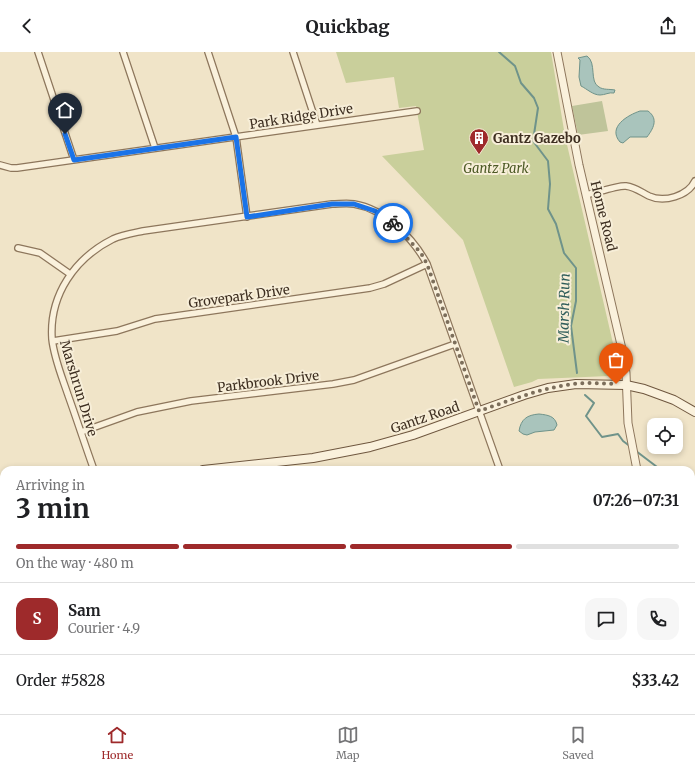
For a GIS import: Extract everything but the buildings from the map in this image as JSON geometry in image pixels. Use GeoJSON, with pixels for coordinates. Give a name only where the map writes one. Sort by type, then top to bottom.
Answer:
{"type":"FeatureCollection","features":[{"type":"Feature","properties":{"kind":"main road","name":"Gantz Road"},"geometry":{"type":"LineString","coordinates":[[240,466],[313,458],[370,447],[406,437],[524,395],[562,385],[588,383],[626,385],[644,389],[674,400],[695,412]]}},
{"type":"Feature","properties":{"kind":"street"},"geometry":{"type":"LineString","coordinates":[[38,52],[74,160]]}},
{"type":"Feature","properties":{"kind":"street"},"geometry":{"type":"LineString","coordinates":[[123,52],[155,148]]}},
{"type":"Feature","properties":{"kind":"street"},"geometry":{"type":"LineString","coordinates":[[208,52],[236,137],[247,217]]}},
{"type":"Feature","properties":{"kind":"street"},"geometry":{"type":"LineString","coordinates":[[293,52],[317,125]]}},
{"type":"Feature","properties":{"kind":"street","name":"Home Road"},"geometry":{"type":"LineString","coordinates":[[557,52],[579,165],[622,349],[628,423],[636,466]]}},
{"type":"Feature","properties":{"kind":"street","name":"Park Ridge Drive"},"geometry":{"type":"LineString","coordinates":[[0,165],[17,168],[417,111]]}},
{"type":"Feature","properties":{"kind":"street"},"geometry":{"type":"LineString","coordinates":[[586,195],[625,186],[638,189],[650,196],[667,198],[677,196],[692,187],[695,181]]}},
{"type":"Feature","properties":{"kind":"street","name":"Marshrun Drive"},"geometry":{"type":"LineString","coordinates":[[93,466],[59,369],[52,341],[52,329],[56,308],[63,287],[70,274],[92,251],[115,238],[143,231],[332,204],[354,204],[375,211],[396,226],[421,253],[427,264],[499,466]]}},
{"type":"Feature","properties":{"kind":"street"},"geometry":{"type":"LineString","coordinates":[[18,248],[40,253],[70,274]]}},
{"type":"Feature","properties":{"kind":"street","name":"Grovepark Drive"},"geometry":{"type":"LineString","coordinates":[[52,341],[117,331],[155,318],[370,288],[384,284],[427,264]]}},
{"type":"Feature","properties":{"kind":"street","name":"Parkbrook Drive"},"geometry":{"type":"LineString","coordinates":[[81,432],[137,412],[191,401],[333,384],[354,380],[455,344]]}},
{"type":"Feature","properties":{"kind":"green space","name":"Gantz Park"},"geometry":{"type":"Polygon","coordinates":[[[336,52],[551,52],[565,136],[618,365],[617,371],[613,375],[538,379],[514,387],[463,240],[382,156],[424,150],[416,106],[399,108],[394,77],[346,83],[336,52]]]}},
{"type":"Feature","properties":{"kind":"green space"},"geometry":{"type":"Polygon","coordinates":[[[602,101],[608,131],[578,135],[572,106],[602,101]]]}},
{"type":"Feature","properties":{"kind":"water"},"geometry":{"type":"Polygon","coordinates":[[[587,56],[592,63],[593,77],[596,85],[602,89],[615,90],[614,93],[597,95],[581,86],[579,77],[580,60],[578,58],[587,56]]]}},
{"type":"Feature","properties":{"kind":"water"},"geometry":{"type":"Polygon","coordinates":[[[640,111],[648,111],[653,117],[654,124],[649,134],[647,137],[630,137],[623,143],[620,142],[617,137],[617,127],[630,115],[640,111]]]}},
{"type":"Feature","properties":{"kind":"water"},"geometry":{"type":"Polygon","coordinates":[[[539,414],[548,416],[555,420],[557,425],[554,430],[535,432],[527,435],[519,431],[521,423],[525,418],[531,415],[539,414]]]}},
{"type":"Feature","properties":{"kind":"waterway","name":"Marsh Run"},"geometry":{"type":"LineString","coordinates":[[499,52],[515,66],[521,83],[534,98],[538,108],[533,141],[548,161],[550,184],[548,209],[556,224],[564,253],[576,268],[576,301],[571,326],[577,373]]}},
{"type":"Feature","properties":{"kind":"waterway","name":"Marsh Run"},"geometry":{"type":"LineString","coordinates":[[585,395],[594,403],[586,416],[602,437],[618,434],[623,441],[631,447]]}},
{"type":"Feature","properties":{"kind":"waterway","name":"Marsh Run"},"geometry":{"type":"LineString","coordinates":[[636,451],[656,466]]}},
{"type":"Feature","properties":{"kind":"way so far"},"geometry":{"type":"LineString","coordinates":[[393,223],[421,253],[427,264],[479,411],[524,395],[562,385],[588,383],[616,384]]}},
{"type":"Feature","properties":{"kind":"place","name":"Gantz Gazebo"},"geometry":{"type":"Point","coordinates":[479,155]}},
{"type":"Feature","properties":{"kind":"route"},"geometry":{"type":"LineString","coordinates":[[65,134],[74,160],[236,137],[247,217],[332,204],[354,204],[375,211],[393,223]]}}]}
